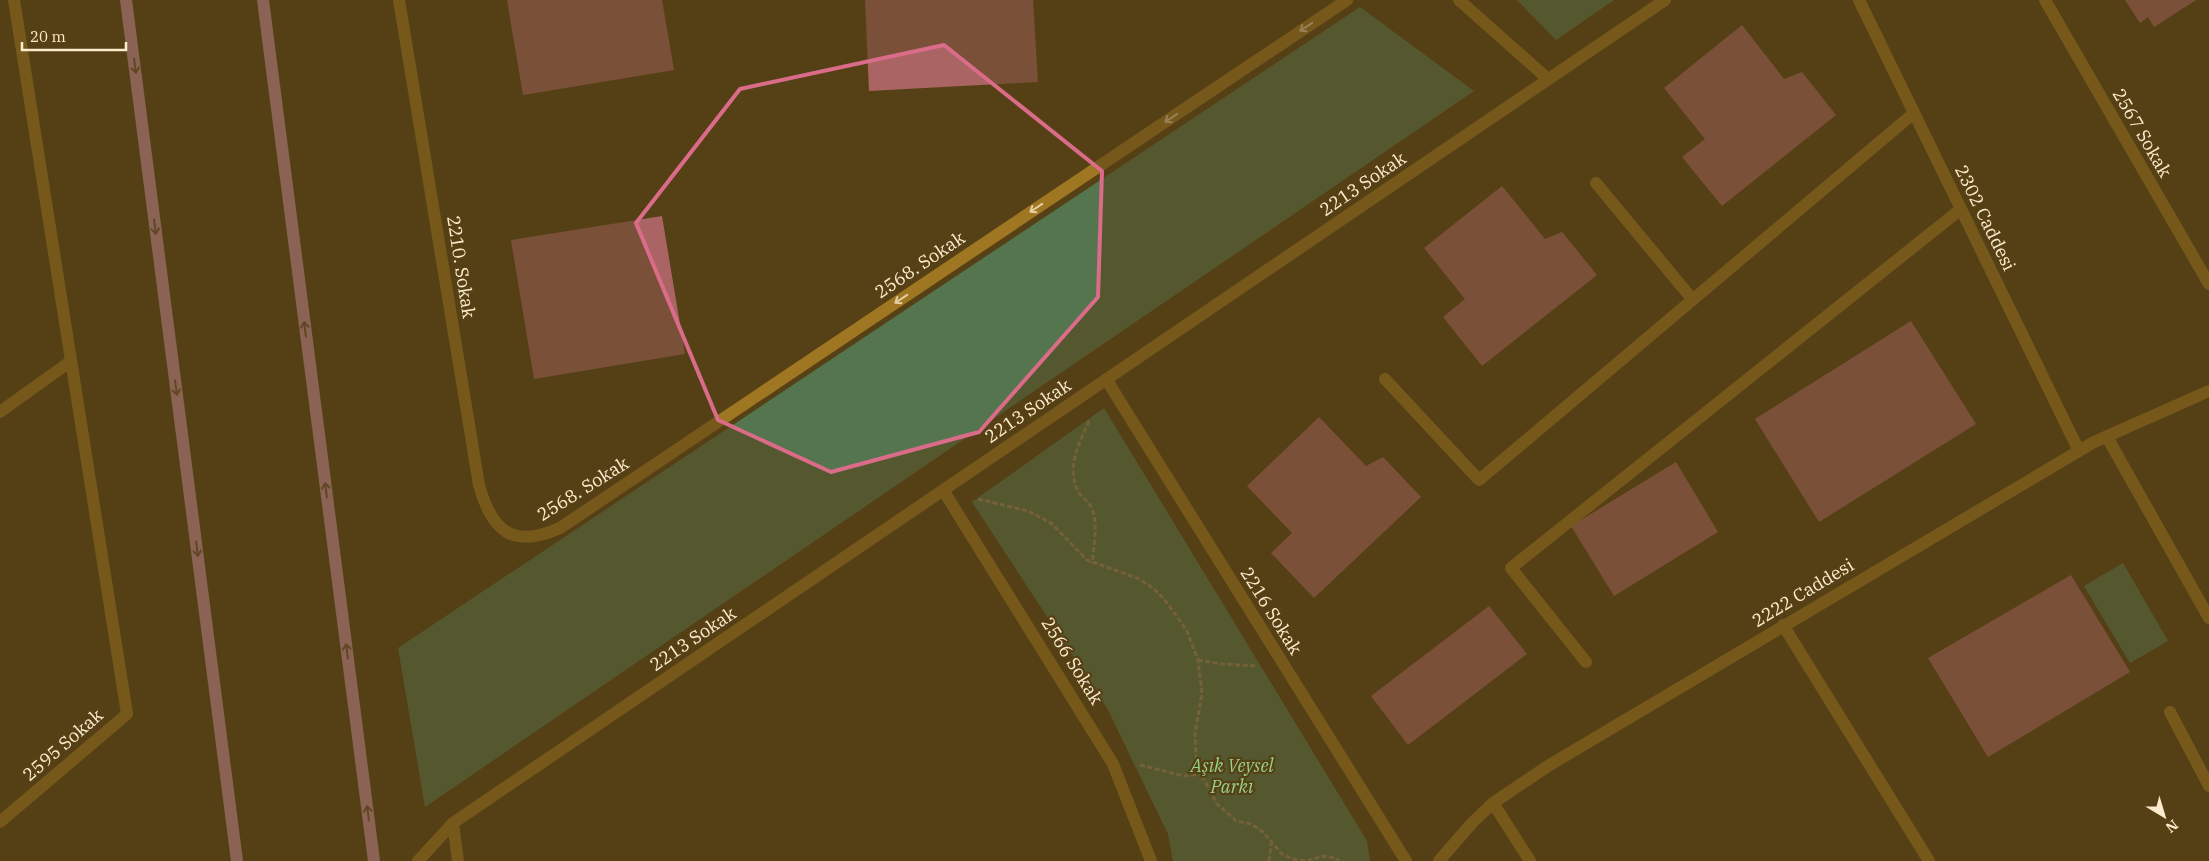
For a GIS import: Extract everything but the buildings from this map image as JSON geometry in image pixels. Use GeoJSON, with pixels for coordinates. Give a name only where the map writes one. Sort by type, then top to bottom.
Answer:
{"type":"FeatureCollection","features":[{"type":"Feature","properties":{"kind":"main road"},"geometry":{"type":"LineString","coordinates":[[126,0],[237,861]]}},
{"type":"Feature","properties":{"kind":"main road"},"geometry":{"type":"LineString","coordinates":[[263,0],[374,861]]}},
{"type":"Feature","properties":{"kind":"street"},"geometry":{"type":"LineString","coordinates":[[0,412],[71,361],[14,0]]}},
{"type":"Feature","properties":{"kind":"street","name":"2210. Sokak"},"geometry":{"type":"LineString","coordinates":[[399,0],[480,485],[484,503],[494,522],[506,532]]}},
{"type":"Feature","properties":{"kind":"street","name":"2568. Sokak"},"geometry":{"type":"LineString","coordinates":[[506,532],[522,537],[542,536],[560,528],[1346,0]]}},
{"type":"Feature","properties":{"kind":"street"},"geometry":{"type":"LineString","coordinates":[[1459,0],[1548,79]]}},
{"type":"Feature","properties":{"kind":"street","name":"2213 Sokak"},"geometry":{"type":"LineString","coordinates":[[418,861],[453,823],[1665,0]]}},
{"type":"Feature","properties":{"kind":"street","name":"2302 Caddesi"},"geometry":{"type":"LineString","coordinates":[[1859,0],[2079,451]]}},
{"type":"Feature","properties":{"kind":"street","name":"2567 Sokak"},"geometry":{"type":"LineString","coordinates":[[2045,0],[2209,284]]}},
{"type":"Feature","properties":{"kind":"street"},"geometry":{"type":"LineString","coordinates":[[1385,379],[1480,480],[1914,113]]}},
{"type":"Feature","properties":{"kind":"street"},"geometry":{"type":"LineString","coordinates":[[1596,183],[1693,300]]}},
{"type":"Feature","properties":{"kind":"street"},"geometry":{"type":"LineString","coordinates":[[1586,662],[1510,568],[1961,210]]}},
{"type":"Feature","properties":{"kind":"street","name":"2595 Sokak"},"geometry":{"type":"LineString","coordinates":[[0,822],[127,714],[71,361]]}},
{"type":"Feature","properties":{"kind":"street","name":"2216 Sokak"},"geometry":{"type":"LineString","coordinates":[[1106,379],[1406,861]]}},
{"type":"Feature","properties":{"kind":"street","name":"2222 Caddesi"},"geometry":{"type":"LineString","coordinates":[[1439,861],[1472,823],[1493,803],[1548,766],[2079,451],[2209,391]]}},
{"type":"Feature","properties":{"kind":"street"},"geometry":{"type":"LineString","coordinates":[[2107,437],[2209,618]]}},
{"type":"Feature","properties":{"kind":"street","name":"2566 Sokak"},"geometry":{"type":"LineString","coordinates":[[943,490],[1114,764],[1151,861]]}},
{"type":"Feature","properties":{"kind":"street"},"geometry":{"type":"LineString","coordinates":[[1783,625],[1929,861]]}},
{"type":"Feature","properties":{"kind":"street"},"geometry":{"type":"LineString","coordinates":[[2170,712],[2209,786]]}},
{"type":"Feature","properties":{"kind":"street"},"geometry":{"type":"LineString","coordinates":[[1493,803],[1530,861]]}},
{"type":"Feature","properties":{"kind":"street"},"geometry":{"type":"LineString","coordinates":[[453,823],[458,861]]}},
{"type":"Feature","properties":{"kind":"path"},"geometry":{"type":"LineString","coordinates":[[1092,563],[1093,511],[1089,501],[1079,493],[1073,479],[1072,465],[1079,442],[1106,379]]}},
{"type":"Feature","properties":{"kind":"path"},"geometry":{"type":"LineString","coordinates":[[943,490],[1028,512],[1051,523],[1078,553],[1092,563],[1121,572],[1153,588],[1177,615],[1198,660],[1202,693],[1195,733],[1196,756],[1201,774],[1217,804],[1236,821],[1251,824],[1263,832],[1282,854],[1293,859],[1307,861],[1324,856],[1336,858],[1339,861]]}},
{"type":"Feature","properties":{"kind":"path"},"geometry":{"type":"LineString","coordinates":[[1198,660],[1249,667],[1282,662]]}},
{"type":"Feature","properties":{"kind":"path"},"geometry":{"type":"LineString","coordinates":[[1114,764],[1139,765],[1184,776],[1201,774]]}},
{"type":"Feature","properties":{"kind":"path"},"geometry":{"type":"LineString","coordinates":[[1269,861],[1271,843]]}},
{"type":"Feature","properties":{"kind":"highlighted area"},"geometry":{"type":"Polygon","coordinates":[[[944,45],[1102,171],[1098,297],[979,432],[831,472],[718,420],[636,223],[740,89],[944,45]]]}},
{"type":"Feature","properties":{"kind":"green space"},"geometry":{"type":"Polygon","coordinates":[[[1517,0],[1614,0],[1556,40],[1517,0]]]}},
{"type":"Feature","properties":{"kind":"green space"},"geometry":{"type":"Polygon","coordinates":[[[1360,7],[1474,91],[425,807],[398,648],[1360,7]]]}},
{"type":"Feature","properties":{"kind":"green space","name":"Aşık Veysel Parkı"},"geometry":{"type":"Polygon","coordinates":[[[1104,408],[1367,841],[1370,861],[1173,861],[1168,834],[1108,710],[972,502],[1104,408]]]}},
{"type":"Feature","properties":{"kind":"green space"},"geometry":{"type":"Polygon","coordinates":[[[2123,563],[2168,641],[2130,663],[2084,586],[2123,563]]]}}]}
